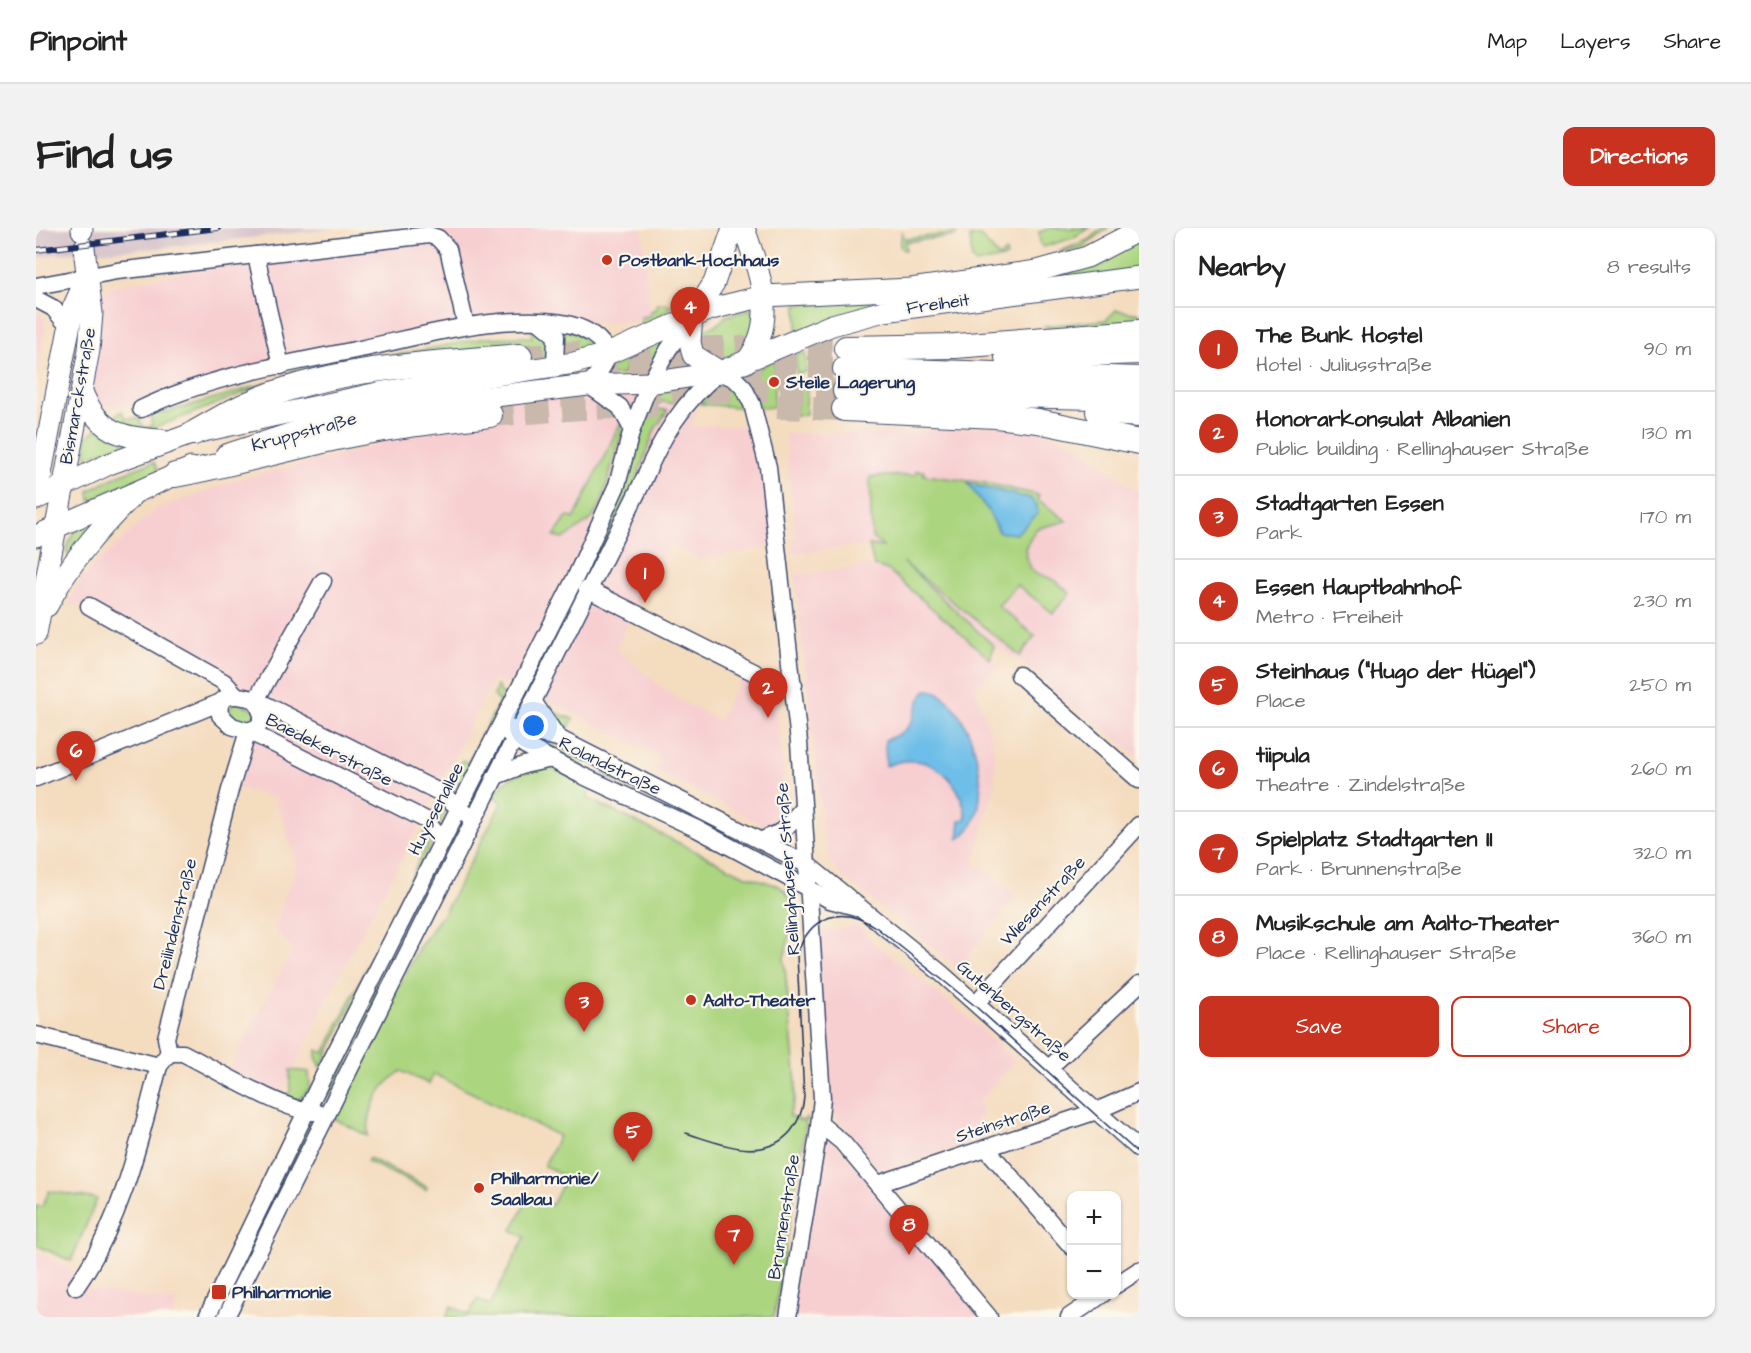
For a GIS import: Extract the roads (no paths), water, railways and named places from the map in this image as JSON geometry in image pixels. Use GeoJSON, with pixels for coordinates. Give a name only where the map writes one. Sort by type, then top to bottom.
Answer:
{"type":"FeatureCollection","features":[{"type":"Feature","properties":{"kind":"highway"},"geometry":{"type":"LineString","coordinates":[[850,377],[955,346],[1139,332]]}},
{"type":"Feature","properties":{"kind":"highway"},"geometry":{"type":"LineString","coordinates":[[850,377],[909,360],[1139,352]]}},
{"type":"Feature","properties":{"kind":"highway"},"geometry":{"type":"LineString","coordinates":[[194,433],[251,402],[302,386],[412,367],[520,356]]}},
{"type":"Feature","properties":{"kind":"highway"},"geometry":{"type":"LineString","coordinates":[[850,377],[995,396],[1062,410],[1126,400],[1139,379]]}},
{"type":"Feature","properties":{"kind":"highway"},"geometry":{"type":"LineString","coordinates":[[850,377],[1126,400]]}},
{"type":"Feature","properties":{"kind":"highway"},"geometry":{"type":"LineString","coordinates":[[850,377],[996,416],[1038,421],[1131,441]]}},
{"type":"Feature","properties":{"kind":"highway"},"geometry":{"type":"LineString","coordinates":[[175,475],[275,454],[335,438],[415,423],[490,415]]}},
{"type":"Feature","properties":{"kind":"main road"},"geometry":{"type":"LineString","coordinates":[[720,372],[693,355],[690,342],[692,316],[714,283],[733,228]]}},
{"type":"Feature","properties":{"kind":"main road"},"geometry":{"type":"LineString","coordinates":[[744,228],[764,296],[765,314],[761,340],[745,363]]}},
{"type":"Feature","properties":{"kind":"main road","name":"Freiheit"},"geometry":{"type":"LineString","coordinates":[[692,316],[730,303],[764,296],[885,291],[963,283],[1046,268],[1117,237],[1139,230]]}},
{"type":"Feature","properties":{"kind":"main road"},"geometry":{"type":"LineString","coordinates":[[83,236],[87,276]]}},
{"type":"Feature","properties":{"kind":"main road","name":"Bismarckstraße"},"geometry":{"type":"LineString","coordinates":[[36,499],[73,308],[87,276]]}},
{"type":"Feature","properties":{"kind":"main road","name":"Bismarckstraße"},"geometry":{"type":"LineString","coordinates":[[38,627],[61,487],[82,392],[92,313],[87,276]]}},
{"type":"Feature","properties":{"kind":"main road","name":"Freiheit"},"geometry":{"type":"LineString","coordinates":[[720,372],[832,325],[884,311],[1109,283],[1139,277]]}},
{"type":"Feature","properties":{"kind":"main road"},"geometry":{"type":"LineString","coordinates":[[1109,283],[1139,293]]}},
{"type":"Feature","properties":{"kind":"main road","name":"Kruppstraße"},"geometry":{"type":"LineString","coordinates":[[36,499],[171,440],[194,433],[378,393],[555,367],[607,354],[692,316]]}},
{"type":"Feature","properties":{"kind":"main road","name":"Kruppstraße"},"geometry":{"type":"LineString","coordinates":[[36,536],[175,475],[280,437],[352,418],[432,404],[588,386],[650,383],[720,372]]}},
{"type":"Feature","properties":{"kind":"main road"},"geometry":{"type":"LineString","coordinates":[[82,392],[93,415],[118,434],[171,440]]}},
{"type":"Feature","properties":{"kind":"main road"},"geometry":{"type":"LineString","coordinates":[[36,444],[49,424]]}},
{"type":"Feature","properties":{"kind":"main road"},"geometry":{"type":"LineString","coordinates":[[38,627],[73,561],[91,538],[138,490]]}},
{"type":"Feature","properties":{"kind":"main road"},"geometry":{"type":"LineString","coordinates":[[36,499],[42,512],[55,526]]}},
{"type":"Feature","properties":{"kind":"street"},"geometry":{"type":"LineString","coordinates":[[36,286],[87,276],[429,235],[438,238],[448,249],[466,327]]}},
{"type":"Feature","properties":{"kind":"street"},"geometry":{"type":"LineString","coordinates":[[256,255],[281,366]]}},
{"type":"Feature","properties":{"kind":"street"},"geometry":{"type":"LineString","coordinates":[[36,299],[53,308],[69,327]]}},
{"type":"Feature","properties":{"kind":"street","name":"Huyssenallee"},"geometry":{"type":"LineString","coordinates":[[207,1317],[306,1113],[602,521],[616,485],[632,429],[650,383],[668,350],[692,316]]}},
{"type":"Feature","properties":{"kind":"street"},"geometry":{"type":"LineString","coordinates":[[141,409],[208,384],[281,366],[466,327],[516,321],[583,329],[599,339],[607,354],[603,369],[588,386],[620,407],[632,429]]}},
{"type":"Feature","properties":{"kind":"street"},"geometry":{"type":"LineString","coordinates":[[538,322],[556,336],[555,367]]}},
{"type":"Feature","properties":{"kind":"street","name":"Huyssenallee"},"geometry":{"type":"LineString","coordinates":[[226,1317],[668,429],[701,387],[720,372]]}},
{"type":"Feature","properties":{"kind":"street","name":"Rellinghauser Straße"},"geometry":{"type":"LineString","coordinates":[[720,372],[735,379],[744,388],[755,413],[768,467],[794,685],[822,1081],[820,1124]]}},
{"type":"Feature","properties":{"kind":"street"},"geometry":{"type":"LineString","coordinates":[[256,700],[323,581]]}},
{"type":"Feature","properties":{"kind":"street"},"geometry":{"type":"LineString","coordinates":[[587,590],[775,683],[794,685]]}},
{"type":"Feature","properties":{"kind":"street","name":"Baedekerstraße"},"geometry":{"type":"LineString","coordinates":[[89,606],[224,682],[228,698]]}},
{"type":"Feature","properties":{"kind":"street"},"geometry":{"type":"LineString","coordinates":[[1020,675],[1139,780]]}},
{"type":"Feature","properties":{"kind":"street"},"geometry":{"type":"LineString","coordinates":[[39,773],[228,698]]}},
{"type":"Feature","properties":{"kind":"street","name":"Baedekerstraße"},"geometry":{"type":"LineString","coordinates":[[228,698],[256,700],[424,784],[459,807],[473,820]]}},
{"type":"Feature","properties":{"kind":"street","name":"Baedekerstraße"},"geometry":{"type":"LineString","coordinates":[[228,698],[219,710],[222,719],[232,726],[248,731],[426,820],[442,841]]}},
{"type":"Feature","properties":{"kind":"street","name":"Dreilindenstraße"},"geometry":{"type":"LineString","coordinates":[[76,1287],[92,1264],[130,1180],[164,1060],[166,1038],[230,790],[248,731],[258,727],[263,717],[256,700]]}},
{"type":"Feature","properties":{"kind":"street"},"geometry":{"type":"LineString","coordinates":[[533,701],[558,738]]}},
{"type":"Feature","properties":{"kind":"street","name":"Rolandstraße"},"geometry":{"type":"LineString","coordinates":[[500,727],[518,733],[558,738],[808,865]]}},
{"type":"Feature","properties":{"kind":"street","name":"Rolandstraße"},"geometry":{"type":"LineString","coordinates":[[518,733],[552,759],[579,774],[771,866],[830,900],[857,907]]}},
{"type":"Feature","properties":{"kind":"street"},"geometry":{"type":"LineString","coordinates":[[496,776],[524,765],[552,759]]}},
{"type":"Feature","properties":{"kind":"street"},"geometry":{"type":"LineString","coordinates":[[579,774],[597,759]]}},
{"type":"Feature","properties":{"kind":"street"},"geometry":{"type":"LineString","coordinates":[[762,840],[783,831],[803,808]]}},
{"type":"Feature","properties":{"kind":"street","name":"Wiesenstraße"},"geometry":{"type":"LineString","coordinates":[[976,1003],[1139,825]]}},
{"type":"Feature","properties":{"kind":"street","name":"Gutenbergstraße"},"geometry":{"type":"LineString","coordinates":[[808,865],[841,889],[857,907],[976,1003],[1139,1149]]}},
{"type":"Feature","properties":{"kind":"street"},"geometry":{"type":"LineString","coordinates":[[1135,987],[1139,1007]]}},
{"type":"Feature","properties":{"kind":"street"},"geometry":{"type":"LineString","coordinates":[[1050,1068],[1135,987]]}},
{"type":"Feature","properties":{"kind":"street"},"geometry":{"type":"LineString","coordinates":[[36,1035],[164,1060],[183,1053],[306,1113],[330,1110]]}},
{"type":"Feature","properties":{"kind":"street","name":"Steinstraße"},"geometry":{"type":"LineString","coordinates":[[878,1184],[1097,1111],[1139,1092]]}},
{"type":"Feature","properties":{"kind":"street"},"geometry":{"type":"LineString","coordinates":[[820,1124],[842,1142],[989,1317]]}},
{"type":"Feature","properties":{"kind":"street","name":"Brunnenstraße"},"geometry":{"type":"LineString","coordinates":[[788,1317],[820,1124]]}},
{"type":"Feature","properties":{"kind":"street"},"geometry":{"type":"LineString","coordinates":[[986,1148],[1069,1245]]}},
{"type":"Feature","properties":{"kind":"street"},"geometry":{"type":"LineString","coordinates":[[1121,1282],[1139,1270]]}},
{"type":"Feature","properties":{"kind":"street"},"geometry":{"type":"LineString","coordinates":[[1070,1317],[1096,1299]]}},
{"type":"Feature","properties":{"kind":"water"},"geometry":{"type":"Polygon","coordinates":[[[968,484],[1030,498],[1037,505],[1038,514],[1016,534],[999,532],[987,509],[968,484]]]}},
{"type":"Feature","properties":{"kind":"water"},"geometry":{"type":"Polygon","coordinates":[[[926,690],[941,695],[955,708],[967,728],[975,752],[980,778],[979,803],[972,824],[958,839],[960,821],[966,818],[958,790],[950,779],[940,770],[915,761],[901,761],[886,766],[885,740],[905,730],[910,724],[926,690]]]}},
{"type":"Feature","properties":{"kind":"tunnel"},"geometry":{"type":"LineString","coordinates":[[520,356],[677,348],[846,348]]}},
{"type":"Feature","properties":{"kind":"tunnel"},"geometry":{"type":"LineString","coordinates":[[557,372],[676,367],[845,369]]}},
{"type":"Feature","properties":{"kind":"tunnel"},"geometry":{"type":"LineString","coordinates":[[636,391],[845,391]]}},
{"type":"Feature","properties":{"kind":"tunnel"},"geometry":{"type":"LineString","coordinates":[[490,415],[581,408],[664,406]]}},
{"type":"Feature","properties":{"kind":"tunnel"},"geometry":{"type":"LineString","coordinates":[[777,407],[844,409]]}},
{"type":"Feature","properties":{"kind":"tram line"},"geometry":{"type":"LineString","coordinates":[[686,1133],[726,1145],[754,1149],[767,1147],[780,1141],[794,1127],[800,1115],[804,1097],[797,955],[810,930],[819,922],[840,916],[852,917],[877,928],[974,1005],[1139,1154]]}},
{"type":"Feature","properties":{"kind":"railway"},"geometry":{"type":"LineString","coordinates":[[36,250],[218,228]]}},
{"type":"Feature","properties":{"kind":"place","name":"Postbank-Hochhaus"},"geometry":{"type":"Point","coordinates":[607,260]}},
{"type":"Feature","properties":{"kind":"place","name":"Essen Hauptbahnhof"},"geometry":{"type":"Point","coordinates":[690,337]}},
{"type":"Feature","properties":{"kind":"place","name":"Steile Lagerung"},"geometry":{"type":"Point","coordinates":[774,382]}},
{"type":"Feature","properties":{"kind":"place","name":"The Bunk Hostel"},"geometry":{"type":"Point","coordinates":[645,603]}},
{"type":"Feature","properties":{"kind":"place","name":"Honorarkonsulat Albanien"},"geometry":{"type":"Point","coordinates":[768,718]}},
{"type":"Feature","properties":{"kind":"place","name":"tiipula"},"geometry":{"type":"Point","coordinates":[76,781]}},
{"type":"Feature","properties":{"kind":"place","name":"Aalto-Theater"},"geometry":{"type":"Point","coordinates":[691,1000]}},
{"type":"Feature","properties":{"kind":"place","name":"Stadtgarten Essen"},"geometry":{"type":"Point","coordinates":[584,1032]}},
{"type":"Feature","properties":{"kind":"place","name":"Steinhaus (\"Hugo der Hügel\")"},"geometry":{"type":"Point","coordinates":[633,1162]}},
{"type":"Feature","properties":{"kind":"place","name":"Philharmonie/ Saalbau"},"geometry":{"type":"Point","coordinates":[479,1188]}},
{"type":"Feature","properties":{"kind":"place","name":"Musikschule am Aalto-Theater"},"geometry":{"type":"Point","coordinates":[909,1255]}},
{"type":"Feature","properties":{"kind":"place","name":"Spielplatz Stadtgarten II"},"geometry":{"type":"Point","coordinates":[734,1265]}},
{"type":"Feature","properties":{"kind":"place","name":"Philharmonie"},"geometry":{"type":"Point","coordinates":[219,1292]}}]}
